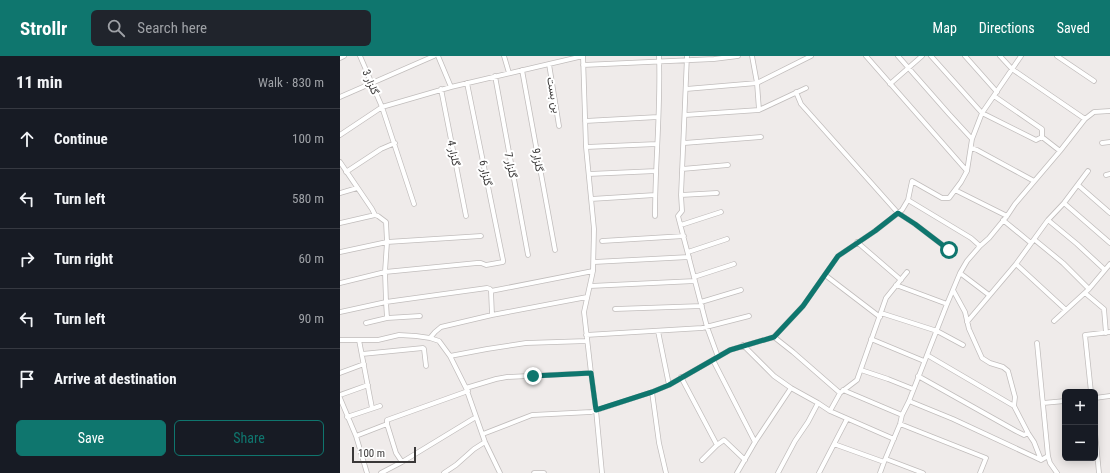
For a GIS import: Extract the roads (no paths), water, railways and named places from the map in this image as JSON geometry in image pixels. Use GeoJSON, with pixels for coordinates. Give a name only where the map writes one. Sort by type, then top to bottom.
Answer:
{"type":"FeatureCollection","features":[{"type":"Feature","properties":{"kind":"street"},"geometry":{"type":"LineString","coordinates":[[340,58],[344,56]]}},
{"type":"Feature","properties":{"kind":"street","name":"گلزار 3"},"geometry":{"type":"LineString","coordinates":[[360,56],[382,107],[414,204]]}},
{"type":"Feature","properties":{"kind":"street"},"geometry":{"type":"LineString","coordinates":[[340,97],[434,56]]}},
{"type":"Feature","properties":{"kind":"street"},"geometry":{"type":"LineString","coordinates":[[438,56],[451,87]]}},
{"type":"Feature","properties":{"kind":"street"},"geometry":{"type":"LineString","coordinates":[[504,56],[508,73]]}},
{"type":"Feature","properties":{"kind":"street"},"geometry":{"type":"LineString","coordinates":[[340,136],[382,107],[441,89],[583,56],[586,147],[594,230],[593,271],[584,312],[602,473]]}},
{"type":"Feature","properties":{"kind":"street"},"geometry":{"type":"LineString","coordinates":[[655,216],[660,56]]}},
{"type":"Feature","properties":{"kind":"street"},"geometry":{"type":"LineString","coordinates":[[583,65],[660,62],[687,58],[738,56]]}},
{"type":"Feature","properties":{"kind":"street"},"geometry":{"type":"LineString","coordinates":[[752,56],[757,83],[759,110]]}},
{"type":"Feature","properties":{"kind":"street"},"geometry":{"type":"LineString","coordinates":[[686,89],[757,83],[811,56]]}},
{"type":"Feature","properties":{"kind":"street"},"geometry":{"type":"LineString","coordinates":[[866,56],[967,171]]}},
{"type":"Feature","properties":{"kind":"street"},"geometry":{"type":"LineString","coordinates":[[898,56],[972,139]]}},
{"type":"Feature","properties":{"kind":"street"},"geometry":{"type":"LineString","coordinates":[[890,84],[922,56]]}},
{"type":"Feature","properties":{"kind":"street"},"geometry":{"type":"LineString","coordinates":[[931,56],[982,113],[1036,140],[1042,137]]}},
{"type":"Feature","properties":{"kind":"street"},"geometry":{"type":"LineString","coordinates":[[964,56],[995,94],[1042,130],[1042,137]]}},
{"type":"Feature","properties":{"kind":"street"},"geometry":{"type":"LineString","coordinates":[[1000,56],[1012,69],[1086,119]]}},
{"type":"Feature","properties":{"kind":"street"},"geometry":{"type":"LineString","coordinates":[[483,434],[532,415],[591,412],[652,392],[669,385],[730,350],[774,337],[803,306],[838,256],[875,231],[902,210],[908,200],[912,181],[942,198],[949,198],[967,171],[972,139],[982,113],[1020,56]]}},
{"type":"Feature","properties":{"kind":"street"},"geometry":{"type":"LineString","coordinates":[[1057,56],[1094,81]]}},
{"type":"Feature","properties":{"kind":"street"},"geometry":{"type":"LineString","coordinates":[[687,58],[681,195],[682,211],[678,216],[708,327],[718,357]]}},
{"type":"Feature","properties":{"kind":"street","name":"بن بست"},"geometry":{"type":"LineString","coordinates":[[549,64],[559,126]]}},
{"type":"Feature","properties":{"kind":"street","name":"گلزار9"},"geometry":{"type":"LineString","coordinates":[[522,70],[555,250]]}},
{"type":"Feature","properties":{"kind":"street","name":"گلزار 7"},"geometry":{"type":"LineString","coordinates":[[495,76],[528,255]]}},
{"type":"Feature","properties":{"kind":"street","name":"گلزار 6"},"geometry":{"type":"LineString","coordinates":[[385,272],[477,263],[486,265],[503,262],[499,233],[467,83]]}},
{"type":"Feature","properties":{"kind":"street"},"geometry":{"type":"LineString","coordinates":[[685,115],[759,110],[806,88]]}},
{"type":"Feature","properties":{"kind":"street","name":"گلزار 4"},"geometry":{"type":"LineString","coordinates":[[441,89],[466,216]]}},
{"type":"Feature","properties":{"kind":"street"},"geometry":{"type":"LineString","coordinates":[[796,92],[801,104],[898,213],[949,250]]}},
{"type":"Feature","properties":{"kind":"street"},"geometry":{"type":"LineString","coordinates":[[880,473],[947,304],[960,273],[967,261],[989,238],[1015,204],[1086,119],[1094,112],[1110,111]]}},
{"type":"Feature","properties":{"kind":"street"},"geometry":{"type":"LineString","coordinates":[[585,120],[658,117]]}},
{"type":"Feature","properties":{"kind":"street"},"geometry":{"type":"LineString","coordinates":[[684,143],[761,137]]}},
{"type":"Feature","properties":{"kind":"street"},"geometry":{"type":"LineString","coordinates":[[1042,137],[1060,151]]}},
{"type":"Feature","properties":{"kind":"street"},"geometry":{"type":"LineString","coordinates":[[1102,143],[1110,142]]}},
{"type":"Feature","properties":{"kind":"street"},"geometry":{"type":"LineString","coordinates":[[346,172],[380,149],[395,143]]}},
{"type":"Feature","properties":{"kind":"street"},"geometry":{"type":"LineString","coordinates":[[586,147],[657,144]]}},
{"type":"Feature","properties":{"kind":"street"},"geometry":{"type":"LineString","coordinates":[[971,148],[978,150],[1034,181]]}},
{"type":"Feature","properties":{"kind":"street"},"geometry":{"type":"LineString","coordinates":[[340,162],[375,215],[386,222],[387,242],[385,272],[387,318]]}},
{"type":"Feature","properties":{"kind":"street"},"geometry":{"type":"LineString","coordinates":[[682,169],[728,165]]}},
{"type":"Feature","properties":{"kind":"street"},"geometry":{"type":"LineString","coordinates":[[589,174],[656,171]]}},
{"type":"Feature","properties":{"kind":"street"},"geometry":{"type":"LineString","coordinates":[[967,322],[1016,264],[1048,220],[1064,203],[1088,171]]}},
{"type":"Feature","properties":{"kind":"street"},"geometry":{"type":"LineString","coordinates":[[1078,185],[1110,213]]}},
{"type":"Feature","properties":{"kind":"street"},"geometry":{"type":"LineString","coordinates":[[340,192],[357,188]]}},
{"type":"Feature","properties":{"kind":"street"},"geometry":{"type":"LineString","coordinates":[[955,190],[1005,218],[1033,242],[1063,264],[1088,289]]}},
{"type":"Feature","properties":{"kind":"street"},"geometry":{"type":"LineString","coordinates":[[681,195],[717,193]]}},
{"type":"Feature","properties":{"kind":"street"},"geometry":{"type":"LineString","coordinates":[[591,199],[655,195]]}},
{"type":"Feature","properties":{"kind":"street"},"geometry":{"type":"LineString","coordinates":[[908,200],[971,238],[980,246]]}},
{"type":"Feature","properties":{"kind":"street"},"geometry":{"type":"LineString","coordinates":[[1064,203],[1110,243]]}},
{"type":"Feature","properties":{"kind":"street"},"geometry":{"type":"LineString","coordinates":[[681,225],[721,212]]}},
{"type":"Feature","properties":{"kind":"street"},"geometry":{"type":"LineString","coordinates":[[340,223],[375,215]]}},
{"type":"Feature","properties":{"kind":"street"},"geometry":{"type":"LineString","coordinates":[[1048,220],[1105,270]]}},
{"type":"Feature","properties":{"kind":"street"},"geometry":{"type":"LineString","coordinates":[[340,252],[387,242],[481,236]]}},
{"type":"Feature","properties":{"kind":"street"},"geometry":{"type":"LineString","coordinates":[[602,241],[684,236]]}},
{"type":"Feature","properties":{"kind":"street"},"geometry":{"type":"LineString","coordinates":[[688,252],[727,239]]}},
{"type":"Feature","properties":{"kind":"street"},"geometry":{"type":"LineString","coordinates":[[857,242],[901,280]]}},
{"type":"Feature","properties":{"kind":"street"},"geometry":{"type":"LineString","coordinates":[[594,262],[689,257]]}},
{"type":"Feature","properties":{"kind":"street"},"geometry":{"type":"LineString","coordinates":[[590,286],[695,279],[734,264]]}},
{"type":"Feature","properties":{"kind":"street"},"geometry":{"type":"LineString","coordinates":[[1016,264],[1066,310]]}},
{"type":"Feature","properties":{"kind":"street"},"geometry":{"type":"LineString","coordinates":[[1054,321],[1088,289],[1110,264]]}},
{"type":"Feature","properties":{"kind":"street"},"geometry":{"type":"LineString","coordinates":[[340,312],[386,302],[487,288],[491,291],[593,271]]}},
{"type":"Feature","properties":{"kind":"street"},"geometry":{"type":"LineString","coordinates":[[340,282],[385,272]]}},
{"type":"Feature","properties":{"kind":"street"},"geometry":{"type":"LineString","coordinates":[[830,411],[841,391],[857,380],[886,298],[907,272]]}},
{"type":"Feature","properties":{"kind":"street"},"geometry":{"type":"LineString","coordinates":[[960,273],[990,295]]}},
{"type":"Feature","properties":{"kind":"street"},"geometry":{"type":"LineString","coordinates":[[825,274],[880,315],[937,331],[963,345]]}},
{"type":"Feature","properties":{"kind":"street"},"geometry":{"type":"LineString","coordinates":[[896,285],[947,304]]}},
{"type":"Feature","properties":{"kind":"street"},"geometry":{"type":"LineString","coordinates":[[615,309],[702,304],[740,290]]}},
{"type":"Feature","properties":{"kind":"street"},"geometry":{"type":"LineString","coordinates":[[953,290],[965,312],[969,329],[982,358],[1003,367],[1008,371],[1015,397],[1014,406]]}},
{"type":"Feature","properties":{"kind":"street"},"geometry":{"type":"LineString","coordinates":[[491,291],[492,315]]}},
{"type":"Feature","properties":{"kind":"street"},"geometry":{"type":"LineString","coordinates":[[1084,293],[1104,309],[1108,332],[1085,335],[1091,389]]}},
{"type":"Feature","properties":{"kind":"street"},"geometry":{"type":"LineString","coordinates":[[430,338],[440,327],[492,315],[587,297]]}},
{"type":"Feature","properties":{"kind":"street"},"geometry":{"type":"LineString","coordinates":[[366,323],[387,318],[420,316]]}},
{"type":"Feature","properties":{"kind":"street"},"geometry":{"type":"LineString","coordinates":[[586,335],[702,328],[749,316]]}},
{"type":"Feature","properties":{"kind":"street"},"geometry":{"type":"LineString","coordinates":[[658,331],[669,385]]}},
{"type":"Feature","properties":{"kind":"street"},"geometry":{"type":"LineString","coordinates":[[340,340],[378,340],[399,335],[430,338],[439,341],[450,356],[467,390],[485,442],[500,473]]}},
{"type":"Feature","properties":{"kind":"street"},"geometry":{"type":"LineString","coordinates":[[774,337],[841,391],[902,415]]}},
{"type":"Feature","properties":{"kind":"street"},"geometry":{"type":"LineString","coordinates":[[871,339],[924,361]]}},
{"type":"Feature","properties":{"kind":"street"},"geometry":{"type":"LineString","coordinates":[[359,340],[372,408]]}},
{"type":"Feature","properties":{"kind":"street"},"geometry":{"type":"LineString","coordinates":[[450,356],[526,343],[587,341]]}},
{"type":"Feature","properties":{"kind":"street"},"geometry":{"type":"LineString","coordinates":[[1038,344],[1048,456],[1050,463],[1057,473]]}},
{"type":"Feature","properties":{"kind":"street"},"geometry":{"type":"LineString","coordinates":[[743,345],[774,376],[792,388],[830,411],[894,439]]}},
{"type":"Feature","properties":{"kind":"street"},"geometry":{"type":"LineString","coordinates":[[362,354],[423,348],[426,366]]}},
{"type":"Feature","properties":{"kind":"street"},"geometry":{"type":"LineString","coordinates":[[927,355],[1014,406],[1034,442],[1041,460]]}},
{"type":"Feature","properties":{"kind":"street"},"geometry":{"type":"LineString","coordinates":[[713,360],[755,442]]}},
{"type":"Feature","properties":{"kind":"street"},"geometry":{"type":"LineString","coordinates":[[340,373],[364,364]]}},
{"type":"Feature","properties":{"kind":"street"},"geometry":{"type":"LineString","coordinates":[[861,370],[888,378],[913,389]]}},
{"type":"Feature","properties":{"kind":"street"},"geometry":{"type":"LineString","coordinates":[[356,436],[386,424],[387,420],[496,379],[508,377],[591,373]]}},
{"type":"Feature","properties":{"kind":"street"},"geometry":{"type":"LineString","coordinates":[[918,376],[1016,432],[1024,435],[1028,433]]}},
{"type":"Feature","properties":{"kind":"street"},"geometry":{"type":"LineString","coordinates":[[681,377],[718,445]]}},
{"type":"Feature","properties":{"kind":"street"},"geometry":{"type":"LineString","coordinates":[[367,473],[356,436],[347,417],[340,396],[368,385]]}},
{"type":"Feature","properties":{"kind":"street"},"geometry":{"type":"LineString","coordinates":[[737,473],[755,442],[792,388]]}},
{"type":"Feature","properties":{"kind":"street"},"geometry":{"type":"LineString","coordinates":[[652,392],[666,473]]}},
{"type":"Feature","properties":{"kind":"street"},"geometry":{"type":"LineString","coordinates":[[1098,398],[1110,396]]}},
{"type":"Feature","properties":{"kind":"street"},"geometry":{"type":"LineString","coordinates":[[909,400],[953,418],[1041,460]]}},
{"type":"Feature","properties":{"kind":"street"},"geometry":{"type":"LineString","coordinates":[[1043,403],[1062,401]]}},
{"type":"Feature","properties":{"kind":"street"},"geometry":{"type":"LineString","coordinates":[[778,473],[818,403]]}},
{"type":"Feature","properties":{"kind":"street"},"geometry":{"type":"LineString","coordinates":[[347,417],[380,406]]}},
{"type":"Feature","properties":{"kind":"street"},"geometry":{"type":"LineString","coordinates":[[381,473],[476,417]]}},
{"type":"Feature","properties":{"kind":"street"},"geometry":{"type":"LineString","coordinates":[[819,473],[847,418]]}},
{"type":"Feature","properties":{"kind":"street"},"geometry":{"type":"LineString","coordinates":[[386,424],[396,452],[402,462]]}},
{"type":"Feature","properties":{"kind":"street"},"geometry":{"type":"LineString","coordinates":[[900,424],[986,458],[980,473]]}},
{"type":"Feature","properties":{"kind":"street"},"geometry":{"type":"LineString","coordinates":[[702,460],[724,440],[745,460]]}},
{"type":"Feature","properties":{"kind":"street"},"geometry":{"type":"LineString","coordinates":[[444,473],[485,442]]}},
{"type":"Feature","properties":{"kind":"street"},"geometry":{"type":"LineString","coordinates":[[834,444],[923,473]]}},
{"type":"Feature","properties":{"kind":"street"},"geometry":{"type":"LineString","coordinates":[[1041,460],[1048,456]]}},
{"type":"Feature","properties":{"kind":"street"},"geometry":{"type":"LineString","coordinates":[[1098,461],[1099,473]]}},
{"type":"Feature","properties":{"kind":"street"},"geometry":{"type":"LineString","coordinates":[[534,473],[544,473]]}}]}
